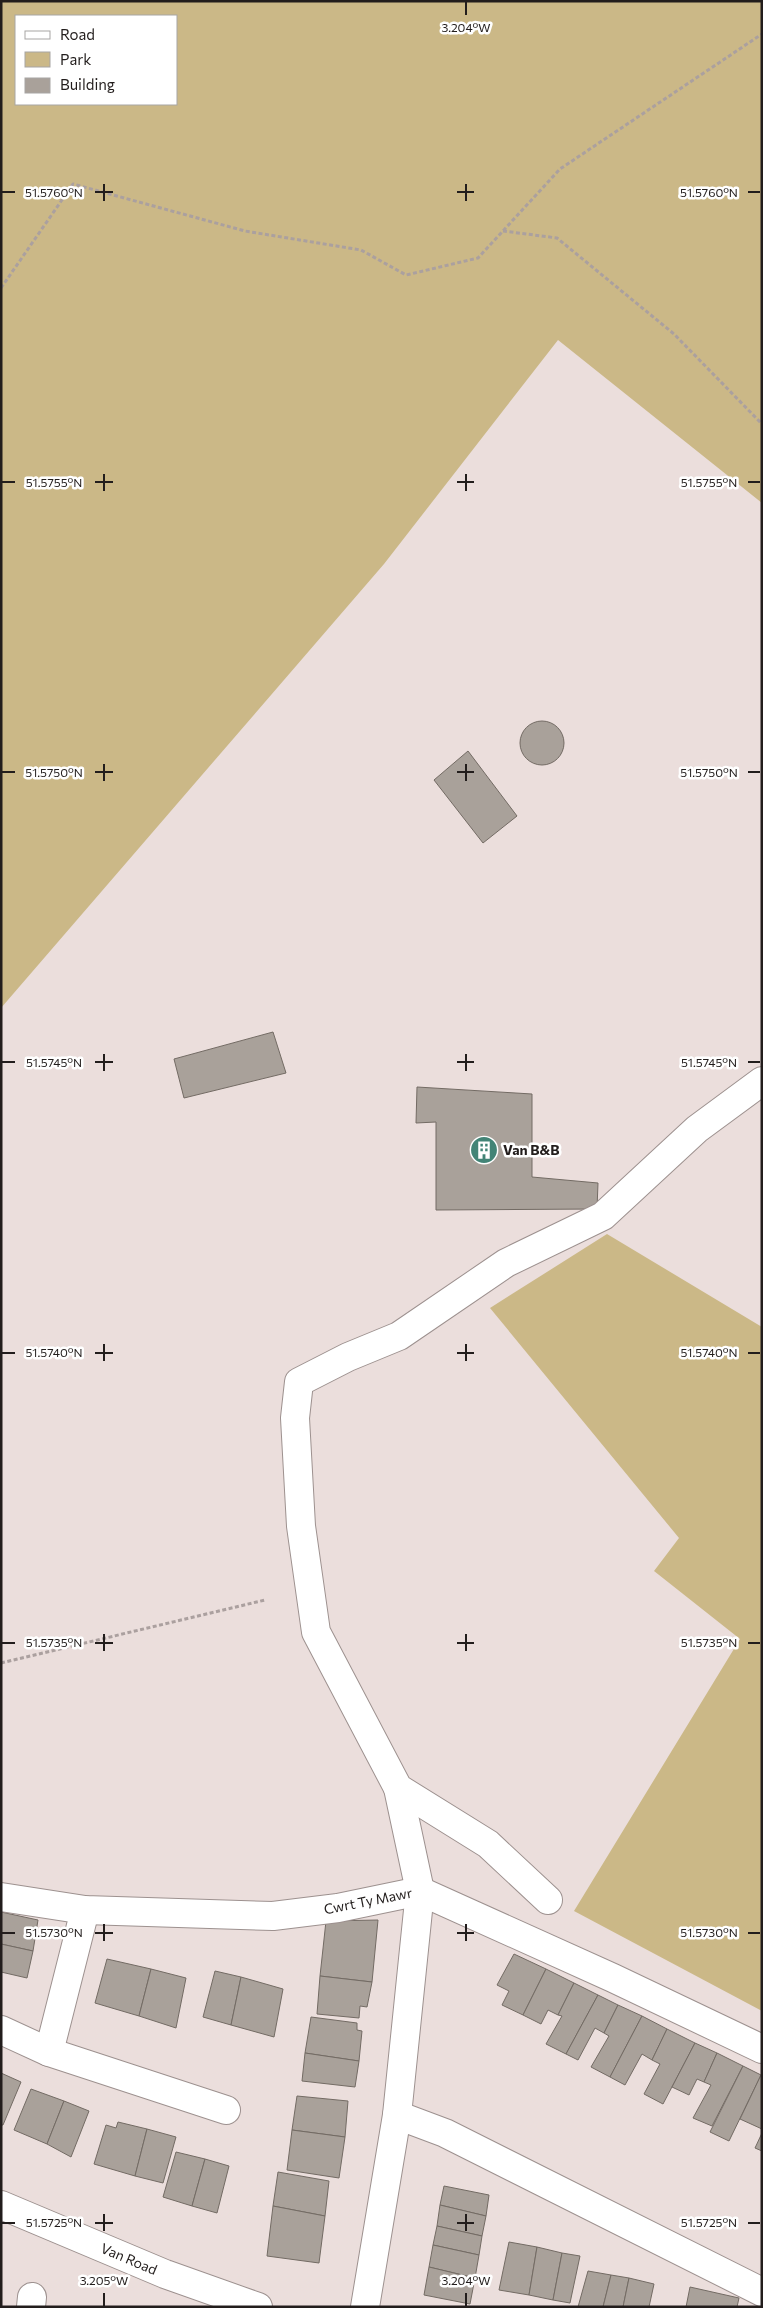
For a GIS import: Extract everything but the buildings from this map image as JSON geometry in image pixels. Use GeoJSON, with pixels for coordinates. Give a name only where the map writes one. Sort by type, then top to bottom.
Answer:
{"type":"FeatureCollection","features":[{"type":"Feature","properties":{"kind":"street"},"geometry":{"type":"LineString","coordinates":[[365,2307],[397,2115],[420,1891],[398,1788],[316,1632],[302,1526],[295,1418],[299,1382],[348,1357],[399,1336],[506,1263],[603,1216],[697,1129],[762,1081]]}},
{"type":"Feature","properties":{"kind":"street"},"geometry":{"type":"LineString","coordinates":[[398,1788],[488,1844],[548,1900]]}},
{"type":"Feature","properties":{"kind":"street","name":"Cwrt Ty Mawr"},"geometry":{"type":"LineString","coordinates":[[1,1897],[85,1910],[273,1916],[338,1908],[420,1891],[613,1978],[762,2049]]}},
{"type":"Feature","properties":{"kind":"street"},"geometry":{"type":"LineString","coordinates":[[49,2052],[85,1910]]}},
{"type":"Feature","properties":{"kind":"street"},"geometry":{"type":"LineString","coordinates":[[1,2030],[49,2052],[226,2110]]}},
{"type":"Feature","properties":{"kind":"street"},"geometry":{"type":"LineString","coordinates":[[397,2115],[445,2133],[762,2292]]}},
{"type":"Feature","properties":{"kind":"street","name":"Van Road"},"geometry":{"type":"LineString","coordinates":[[1,2205],[165,2274],[258,2307]]}},
{"type":"Feature","properties":{"kind":"path"},"geometry":{"type":"LineString","coordinates":[[1,288],[73,184],[245,231],[362,250],[406,275],[478,258],[560,168],[762,34]]}},
{"type":"Feature","properties":{"kind":"path"},"geometry":{"type":"LineString","coordinates":[[502,231],[557,238],[674,334],[762,424]]}},
{"type":"Feature","properties":{"kind":"path"},"geometry":{"type":"LineString","coordinates":[[1,1663],[265,1600]]}},
{"type":"Feature","properties":{"kind":"green space"},"geometry":{"type":"Polygon","coordinates":[[[1,1],[762,1],[762,503],[558,340],[384,564],[1,1008],[1,1]]]}},
{"type":"Feature","properties":{"kind":"green space"},"geometry":{"type":"Polygon","coordinates":[[[607,1234],[762,1327],[762,2011],[574,1911],[740,1639],[654,1571],[679,1538],[490,1308],[607,1234]]]}},
{"type":"Feature","properties":{"kind":"place","name":"Van B&B"},"geometry":{"type":"Point","coordinates":[484,1150]}}]}
